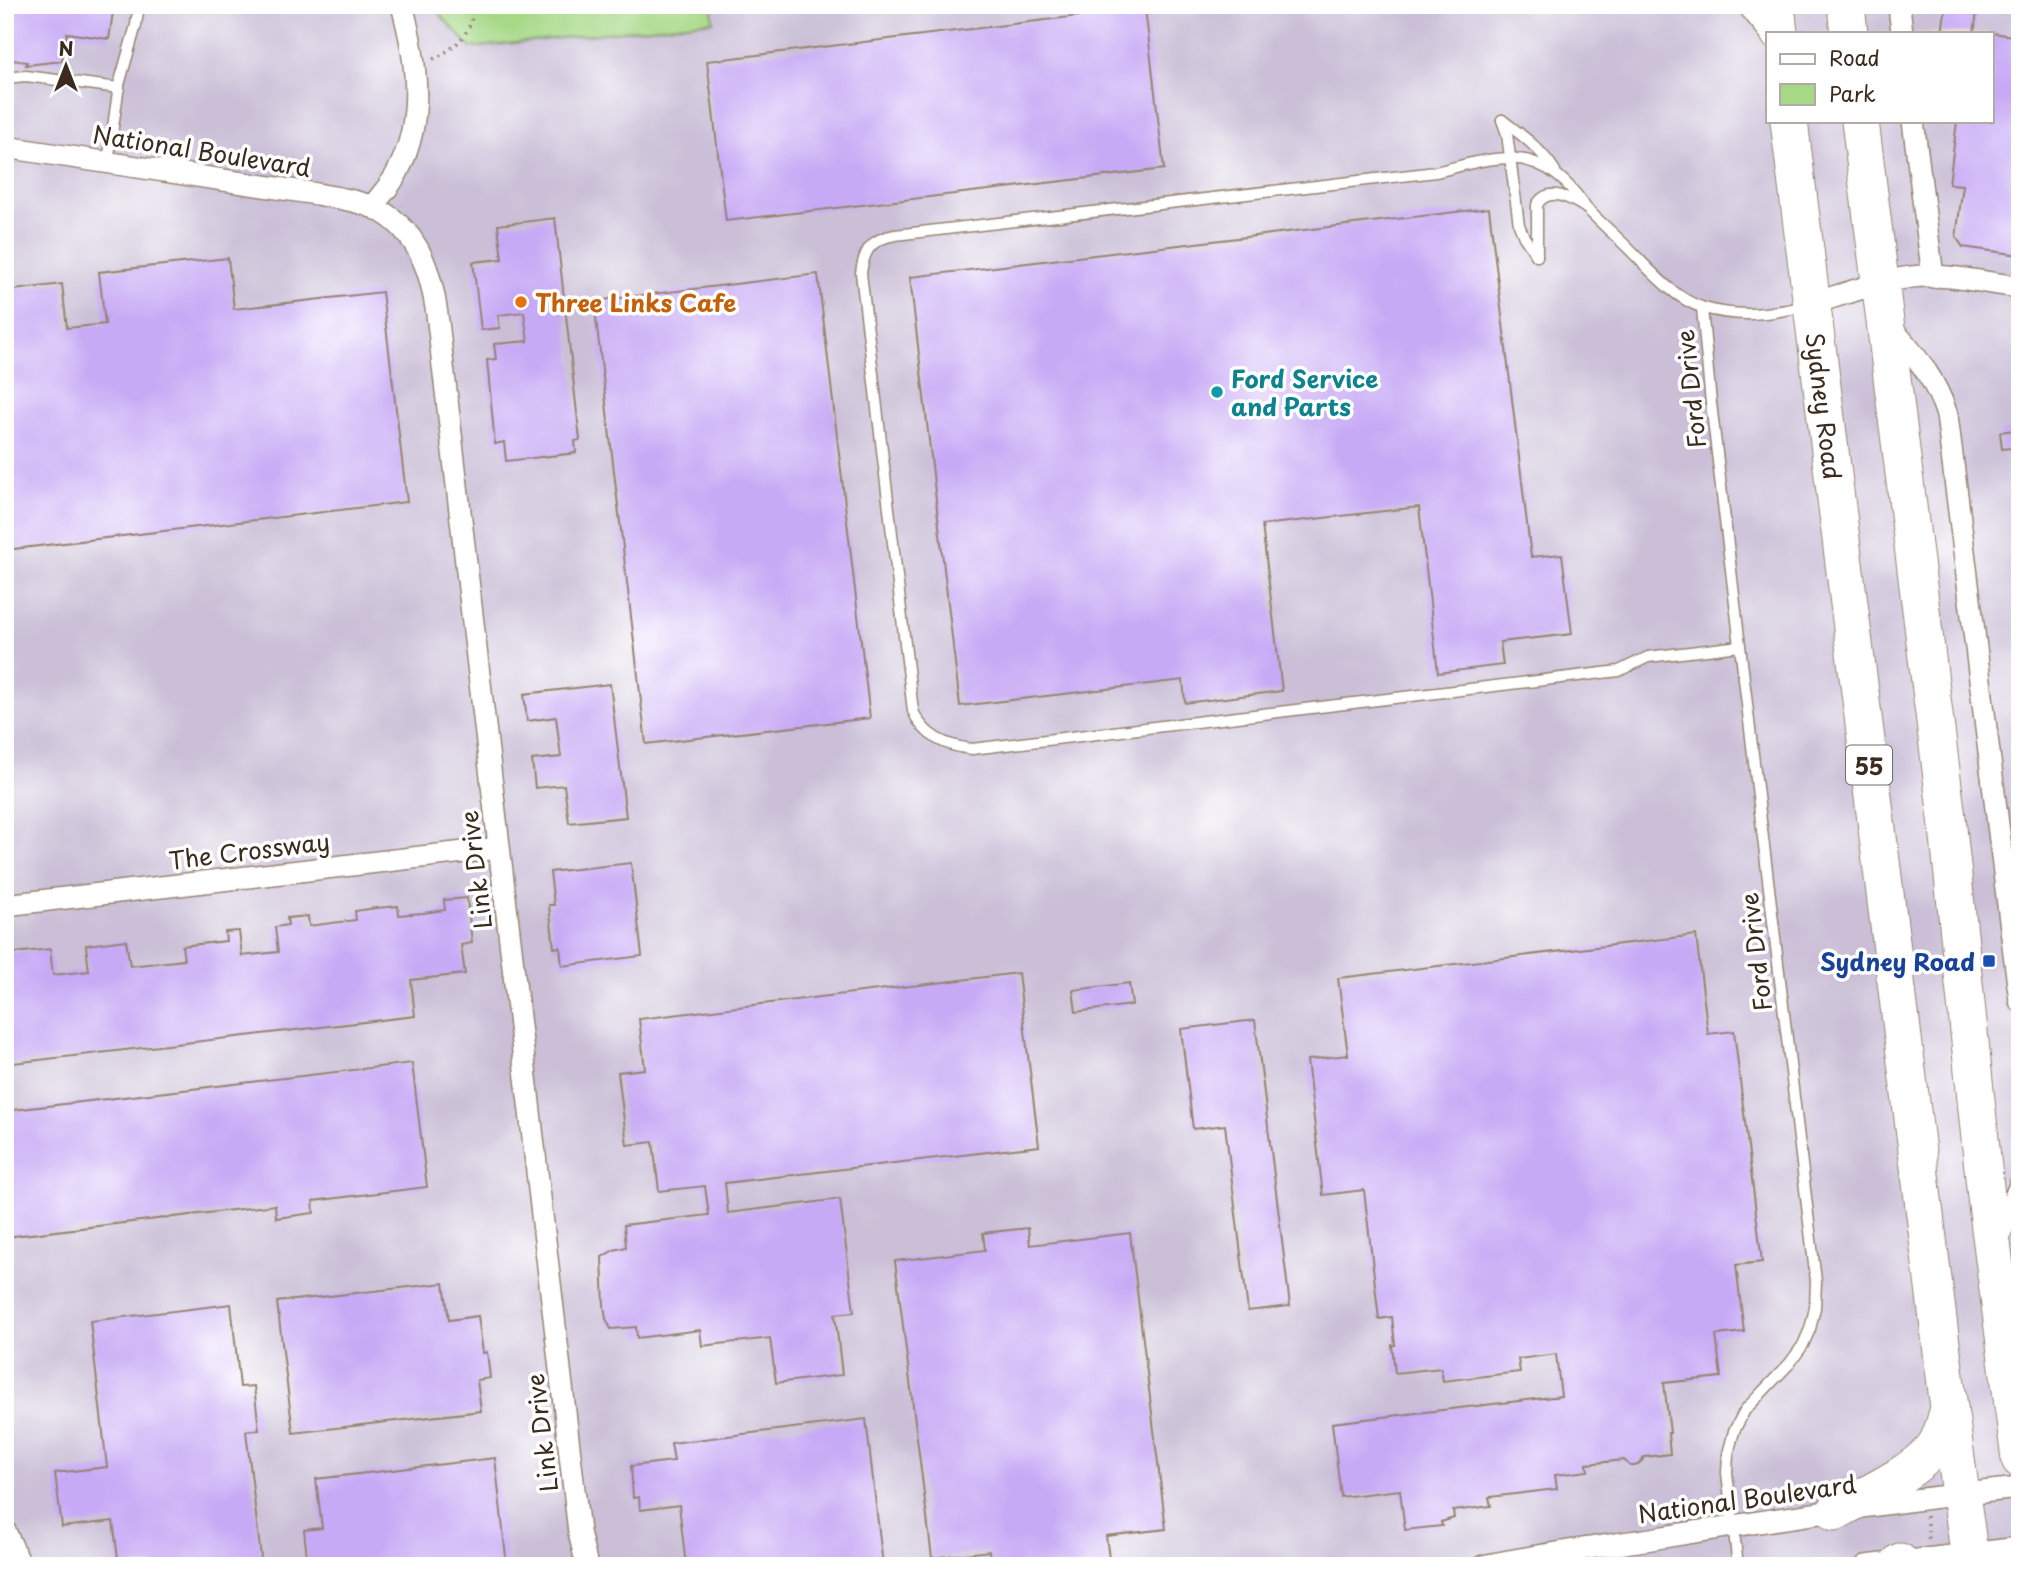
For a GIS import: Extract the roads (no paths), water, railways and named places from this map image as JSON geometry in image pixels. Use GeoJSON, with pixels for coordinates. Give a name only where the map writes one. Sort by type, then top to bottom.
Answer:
{"type":"FeatureCollection","features":[{"type":"Feature","properties":{"kind":"highway"},"geometry":{"type":"LineString","coordinates":[[1776,5],[1779,32]]}},
{"type":"Feature","properties":{"kind":"highway"},"geometry":{"type":"LineString","coordinates":[[1846,5],[1849,32]]}},
{"type":"Feature","properties":{"kind":"highway","name":"Sydney Road"},"geometry":{"type":"LineString","coordinates":[[1790,122],[1970,1559]]}},
{"type":"Feature","properties":{"kind":"highway"},"geometry":{"type":"LineString","coordinates":[[1860,122],[1947,818],[1993,1251],[2020,1459]]}},
{"type":"Feature","properties":{"kind":"highway"},"geometry":{"type":"LineString","coordinates":[[1835,1512],[1922,1460],[1934,1448],[1941,1435],[1949,1408]]}},
{"type":"Feature","properties":{"kind":"street"},"geometry":{"type":"LineString","coordinates":[[380,211],[409,147],[415,122],[415,68],[402,5]]}},
{"type":"Feature","properties":{"kind":"street"},"geometry":{"type":"LineString","coordinates":[[1748,5],[1770,32]]}},
{"type":"Feature","properties":{"kind":"street"},"geometry":{"type":"LineString","coordinates":[[1899,5],[1902,32]]}},
{"type":"Feature","properties":{"kind":"street"},"geometry":{"type":"LineString","coordinates":[[1913,122],[1933,277]]}},
{"type":"Feature","properties":{"kind":"street","name":"National Boulevard"},"geometry":{"type":"LineString","coordinates":[[5,147],[317,194],[380,211]]}},
{"type":"Feature","properties":{"kind":"street","name":"Link Drive"},"geometry":{"type":"LineString","coordinates":[[380,211],[404,230],[418,248],[433,289],[579,1532],[587,1566]]}},
{"type":"Feature","properties":{"kind":"street"},"geometry":{"type":"LineString","coordinates":[[1811,304],[1880,283],[1914,277],[2020,287]]}},
{"type":"Feature","properties":{"kind":"street"},"geometry":{"type":"LineString","coordinates":[[1886,322],[1931,376],[1947,415],[2020,1001]]}},
{"type":"Feature","properties":{"kind":"street","name":"The Crossway"},"geometry":{"type":"LineString","coordinates":[[5,905],[499,848]]}},
{"type":"Feature","properties":{"kind":"street"},"geometry":{"type":"LineString","coordinates":[[1993,1251],[2020,1185]]}},
{"type":"Feature","properties":{"kind":"street","name":"National Boulevard"},"geometry":{"type":"LineString","coordinates":[[1490,1565],[1733,1526],[2020,1488]]}},
{"type":"Feature","properties":{"kind":"street"},"geometry":{"type":"LineString","coordinates":[[5,1531],[21,1566]]}},
{"type":"Feature","properties":{"kind":"street","name":"Link Drive"},"geometry":{"type":"LineString","coordinates":[[578,1566],[579,1532]]}},
{"type":"Feature","properties":{"kind":"street"},"geometry":{"type":"LineString","coordinates":[[1900,1560],[1970,1559],[2020,1548]]}},
{"type":"Feature","properties":{"kind":"lane"},"geometry":{"type":"LineString","coordinates":[[108,162],[118,88],[139,5]]}},
{"type":"Feature","properties":{"kind":"lane"},"geometry":{"type":"LineString","coordinates":[[5,78],[26,76],[118,88]]}},
{"type":"Feature","properties":{"kind":"lane"},"geometry":{"type":"LineString","coordinates":[[1559,176],[1547,158],[1502,120],[1507,134],[1519,225],[1537,256],[1537,205],[1548,195],[1557,195],[1586,208],[1662,282],[1702,308],[1755,315],[1811,304]]}},
{"type":"Feature","properties":{"kind":"lane"},"geometry":{"type":"LineString","coordinates":[[1586,208],[1579,196],[1545,166],[1510,157],[1486,159],[1436,172],[895,235],[884,237],[868,248],[862,260],[861,273],[913,711],[918,721],[939,741],[972,749],[1619,671],[1648,657],[1740,646]]}},
{"type":"Feature","properties":{"kind":"lane"},"geometry":{"type":"LineString","coordinates":[[1516,205],[1537,205]]}},
{"type":"Feature","properties":{"kind":"lane","name":"Ford Drive"},"geometry":{"type":"LineString","coordinates":[[1702,308],[1815,1281],[1815,1308],[1803,1345],[1790,1363],[1745,1410],[1734,1431],[1728,1454],[1727,1474],[1738,1566]]}},
{"type":"Feature","properties":{"kind":"place","name":"Three Links Cafe"},"geometry":{"type":"Point","coordinates":[521,302]}},
{"type":"Feature","properties":{"kind":"place","name":"Ford Service and Parts"},"geometry":{"type":"Point","coordinates":[1217,392]}},
{"type":"Feature","properties":{"kind":"place","name":"Sydney Road"},"geometry":{"type":"Point","coordinates":[1989,961]}}]}
